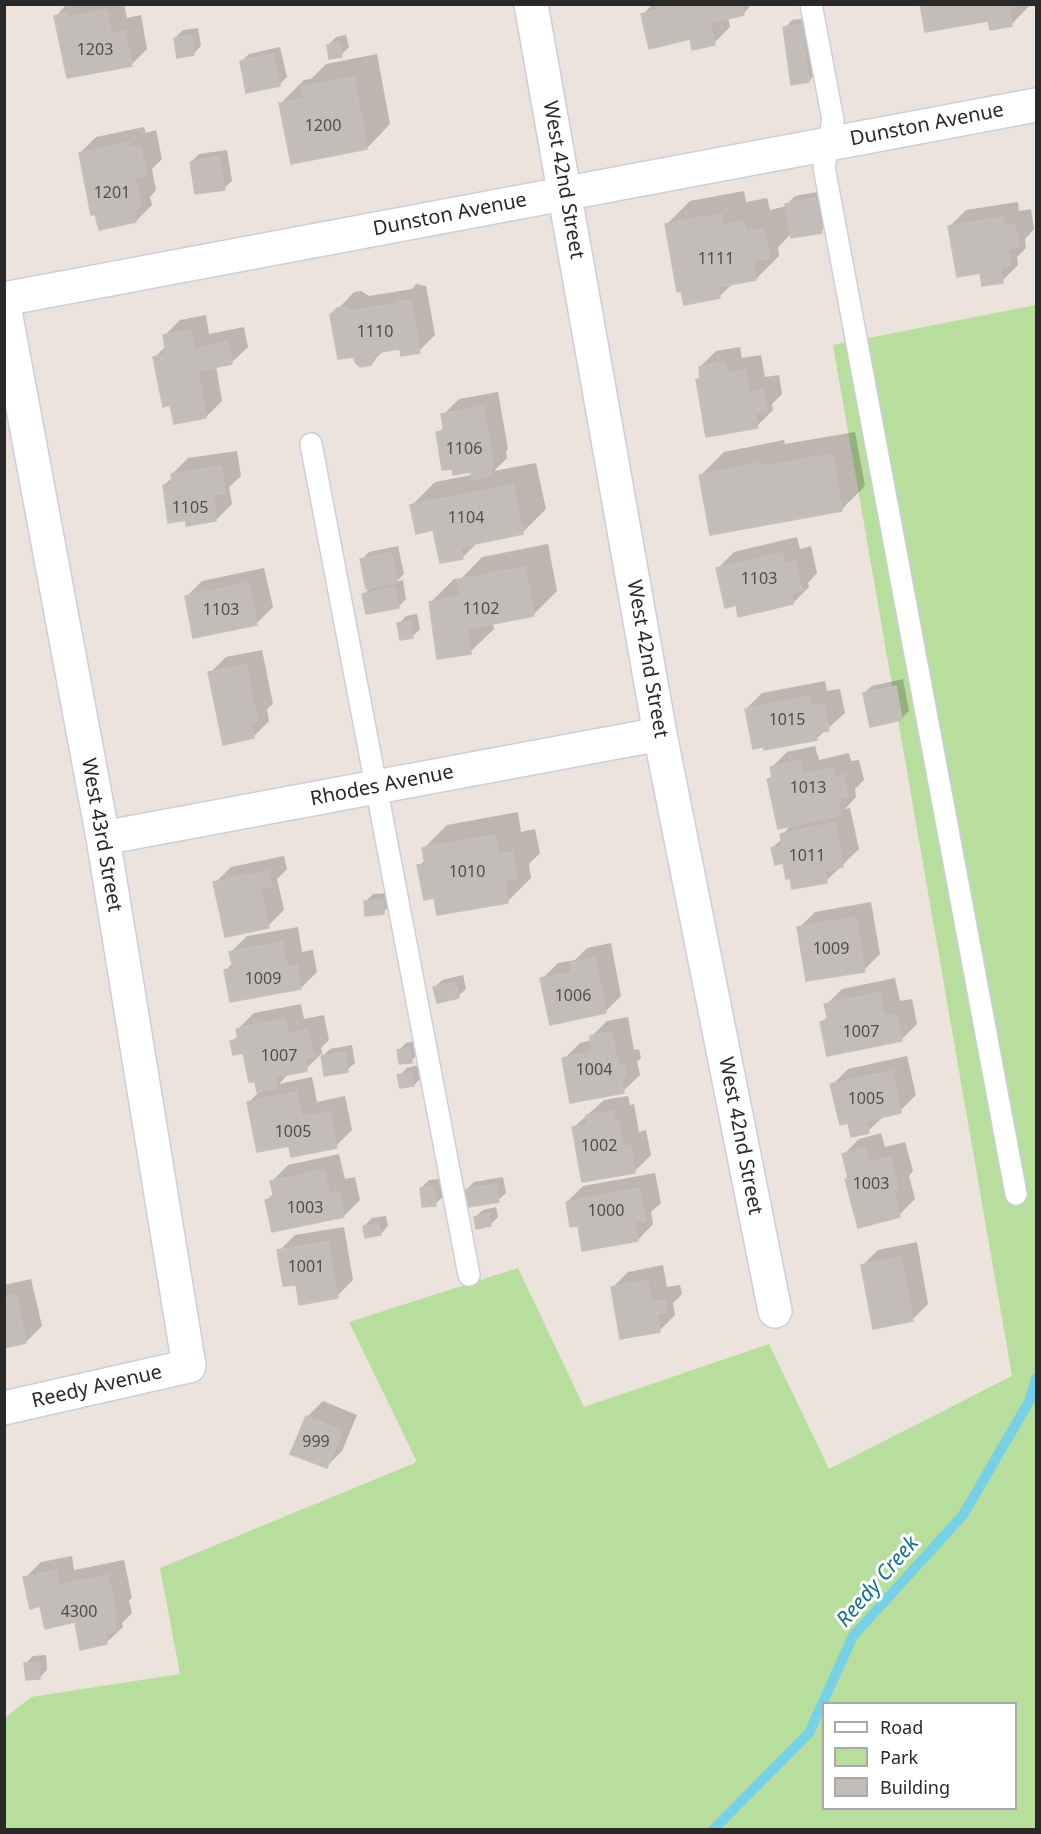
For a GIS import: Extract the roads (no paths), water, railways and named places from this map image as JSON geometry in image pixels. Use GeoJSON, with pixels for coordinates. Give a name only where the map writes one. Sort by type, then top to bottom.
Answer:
{"type":"FeatureCollection","features":[{"type":"Feature","properties":{"kind":"street","name":"West 42nd Street"},"geometry":{"type":"LineString","coordinates":[[531,4],[660,734],[775,1311]]}},
{"type":"Feature","properties":{"kind":"street","name":"Dunston Avenue"},"geometry":{"type":"LineString","coordinates":[[4,299],[1036,105]]}},
{"type":"Feature","properties":{"kind":"street","name":"West 43rd Street"},"geometry":{"type":"LineString","coordinates":[[4,306],[103,838],[189,1366]]}},
{"type":"Feature","properties":{"kind":"street","name":"Rhodes Avenue"},"geometry":{"type":"LineString","coordinates":[[103,838],[660,734]]}},
{"type":"Feature","properties":{"kind":"street","name":"Reedy Avenue"},"geometry":{"type":"LineString","coordinates":[[4,1408],[189,1366]]}},
{"type":"Feature","properties":{"kind":"lane"},"geometry":{"type":"LineString","coordinates":[[811,4],[833,120],[824,167],[1016,1194]]}},
{"type":"Feature","properties":{"kind":"lane"},"geometry":{"type":"LineString","coordinates":[[311,444],[469,1275]]}},
{"type":"Feature","properties":{"kind":"waterway","name":"Reedy Creek"},"geometry":{"type":"LineString","coordinates":[[823,1702],[853,1636],[963,1515],[1030,1400],[1036,1378]]}},
{"type":"Feature","properties":{"kind":"waterway","name":"Reedy Creek"},"geometry":{"type":"LineString","coordinates":[[713,1830],[809,1733],[822,1704]]}}]}
